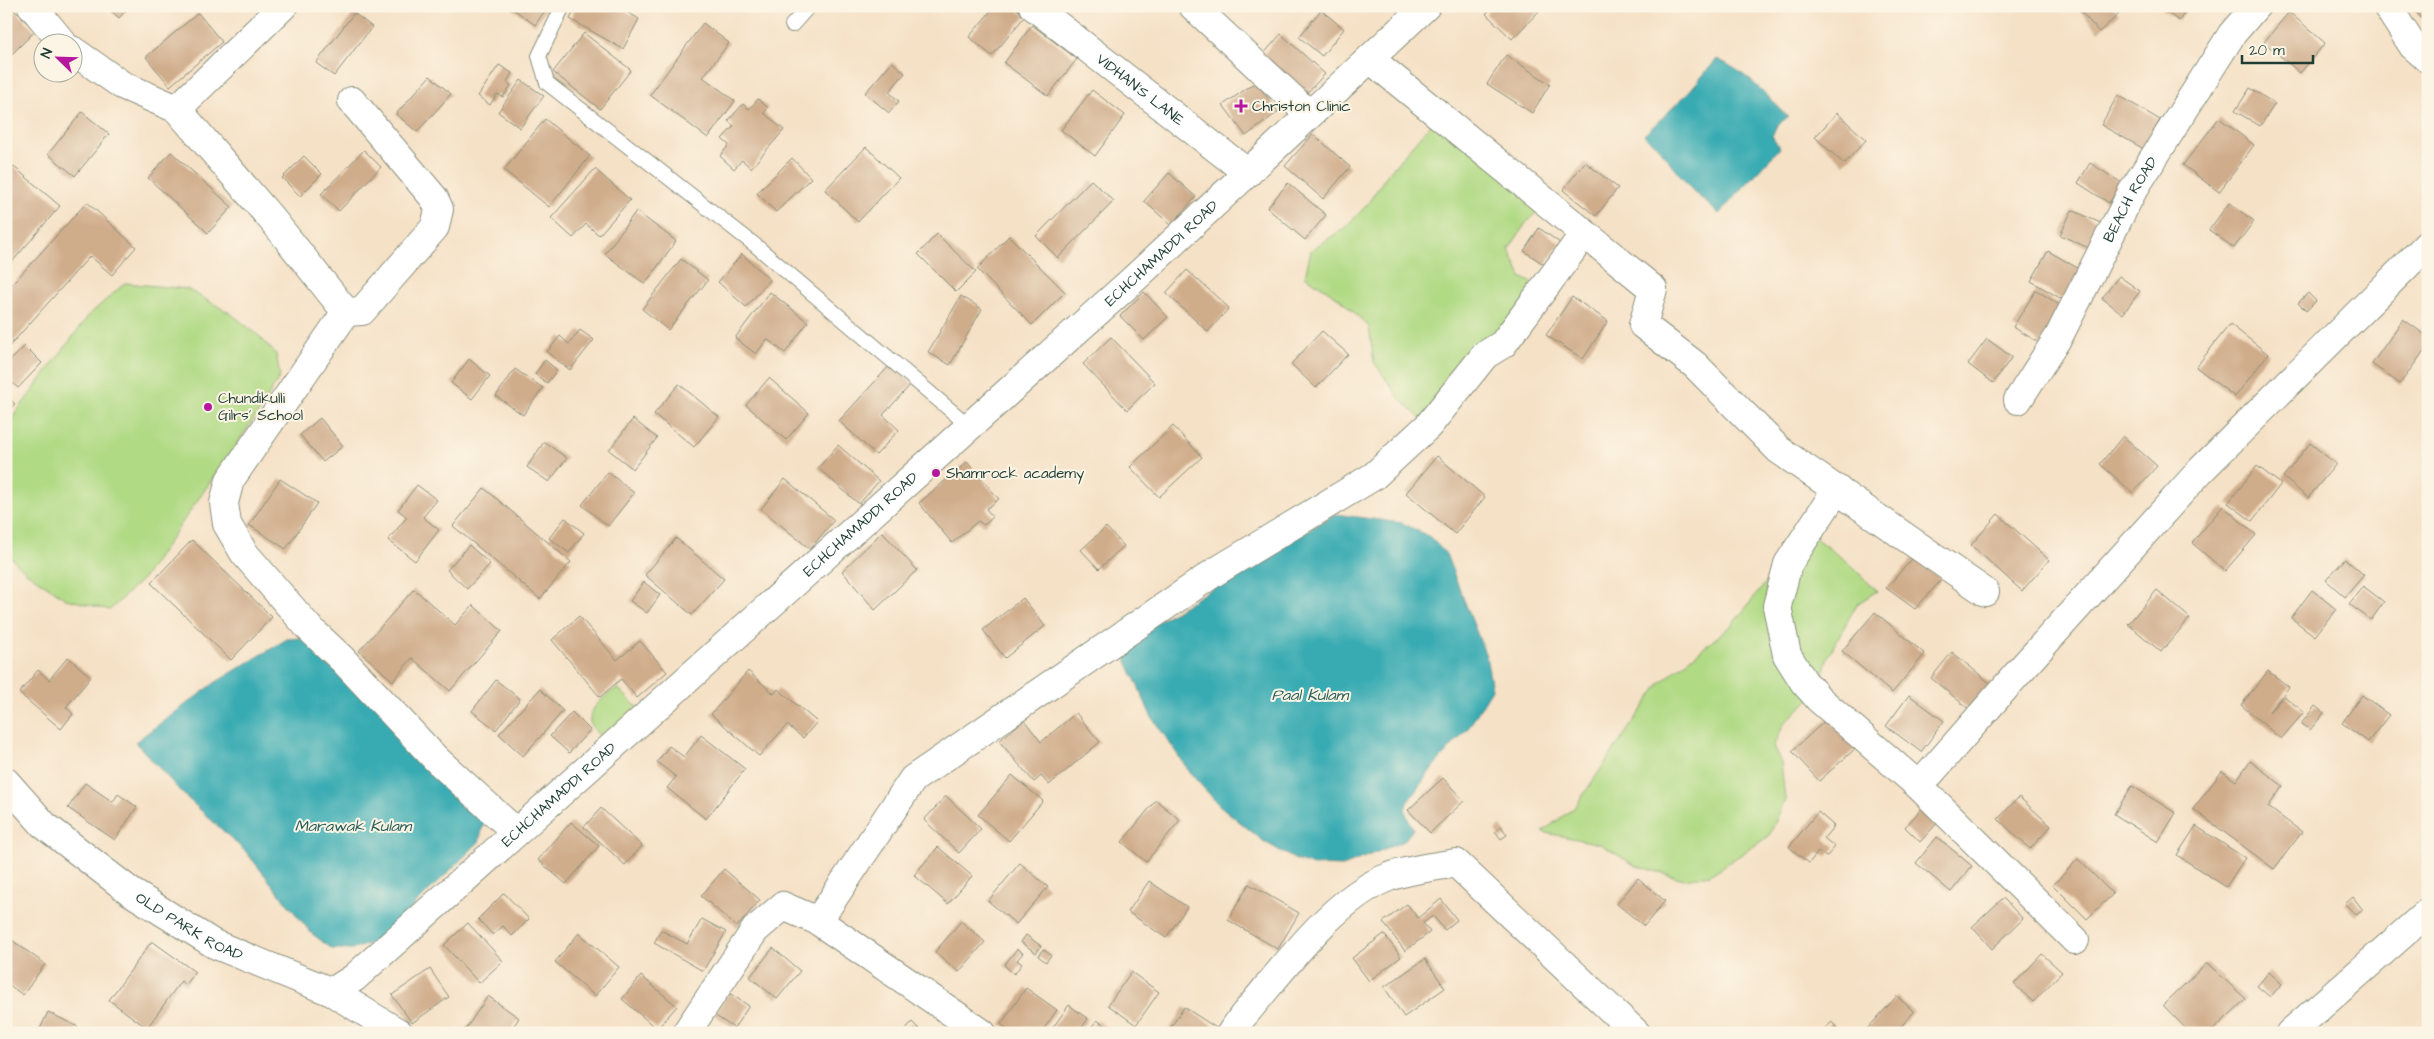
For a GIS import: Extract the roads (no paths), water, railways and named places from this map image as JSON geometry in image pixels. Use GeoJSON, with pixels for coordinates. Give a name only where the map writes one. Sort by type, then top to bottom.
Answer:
{"type":"FeatureCollection","features":[{"type":"Feature","properties":{"kind":"street"},"geometry":{"type":"LineString","coordinates":[[32,6],[54,32]]}},
{"type":"Feature","properties":{"kind":"street"},"geometry":{"type":"LineString","coordinates":[[177,109],[283,6]]}},
{"type":"Feature","properties":{"kind":"street","name":"VIDHAN'S LANE"},"geometry":{"type":"LineString","coordinates":[[1033,6],[1248,173]]}},
{"type":"Feature","properties":{"kind":"street"},"geometry":{"type":"LineString","coordinates":[[1193,6],[1309,114]]}},
{"type":"Feature","properties":{"kind":"street","name":"ECHCHAMADDI ROAD"},"geometry":{"type":"LineString","coordinates":[[332,992],[354,978],[968,425],[1135,278],[1426,6]]}},
{"type":"Feature","properties":{"kind":"street","name":"BEACH ROAD"},"geometry":{"type":"LineString","coordinates":[[2018,400],[2059,336],[2132,192],[2232,34],[2256,6]]}},
{"type":"Feature","properties":{"kind":"street"},"geometry":{"type":"LineString","coordinates":[[2387,6],[2413,46],[2428,59]]}},
{"type":"Feature","properties":{"kind":"street"},"geometry":{"type":"LineString","coordinates":[[82,57],[122,85],[177,109],[275,223],[346,312]]}},
{"type":"Feature","properties":{"kind":"street"},"geometry":{"type":"LineString","coordinates":[[1370,59],[1653,289],[1643,324],[1695,365],[1779,450],[1985,592]]}},
{"type":"Feature","properties":{"kind":"street"},"geometry":{"type":"LineString","coordinates":[[346,312],[362,311],[435,228],[439,209],[434,198],[352,101]]}},
{"type":"Feature","properties":{"kind":"street"},"geometry":{"type":"LineString","coordinates":[[818,921],[913,779],[1214,572],[1374,476],[1428,426],[1485,354],[1503,344],[1584,234]]}},
{"type":"Feature","properties":{"kind":"street"},"geometry":{"type":"LineString","coordinates":[[1919,786],[2024,664],[2201,470],[2428,244]]}},
{"type":"Feature","properties":{"kind":"street"},"geometry":{"type":"LineString","coordinates":[[346,312],[230,480],[224,503],[226,524],[244,553],[309,628],[342,659],[436,759],[516,832]]}},
{"type":"Feature","properties":{"kind":"street"},"geometry":{"type":"LineString","coordinates":[[1838,489],[1788,564],[1777,606],[1787,655],[1804,682],[1820,699],[1919,786],[2075,940]]}},
{"type":"Feature","properties":{"kind":"street","name":"OLD PARK ROAD"},"geometry":{"type":"LineString","coordinates":[[6,782],[44,825],[131,892],[214,944],[332,992],[382,1028]]}},
{"type":"Feature","properties":{"kind":"street"},"geometry":{"type":"LineString","coordinates":[[1231,1033],[1243,1016],[1330,916],[1357,893],[1390,876],[1456,863],[1636,1033]]}},
{"type":"Feature","properties":{"kind":"street"},"geometry":{"type":"LineString","coordinates":[[686,1033],[755,930],[783,906],[818,921],[982,1033]]}},
{"type":"Feature","properties":{"kind":"street"},"geometry":{"type":"LineString","coordinates":[[2290,1033],[2428,912]]}},
{"type":"Feature","properties":{"kind":"lane"},"geometry":{"type":"LineString","coordinates":[[563,6],[539,56],[547,83],[755,245],[968,425]]}},
{"type":"Feature","properties":{"kind":"lane"},"geometry":{"type":"LineString","coordinates":[[792,25],[809,6]]}},
{"type":"Feature","properties":{"kind":"water"},"geometry":{"type":"Polygon","coordinates":[[[1717,59],[1746,77],[1764,92],[1788,117],[1777,125],[1772,136],[1780,148],[1719,214],[1692,190],[1657,146],[1644,135],[1686,95],[1717,59]]]}},
{"type":"Feature","properties":{"kind":"water","name":"Paal Kulam"},"geometry":{"type":"Polygon","coordinates":[[[1335,514],[1402,523],[1430,537],[1446,554],[1486,656],[1492,689],[1469,727],[1433,767],[1407,803],[1405,811],[1413,829],[1404,841],[1343,866],[1311,865],[1296,860],[1263,841],[1219,805],[1191,774],[1151,716],[1126,659],[1139,633],[1335,514]]]}},
{"type":"Feature","properties":{"kind":"water","name":"Marawak Kulam"},"geometry":{"type":"Polygon","coordinates":[[[311,637],[485,819],[479,842],[378,941],[353,949],[332,949],[311,933],[246,852],[184,795],[135,742],[216,682],[287,639],[311,637]]]}},
{"type":"Feature","properties":{"kind":"place","name":"Christon Clinic"},"geometry":{"type":"Point","coordinates":[1241,106]}},
{"type":"Feature","properties":{"kind":"place","name":"Chundikulli Gilrs' School"},"geometry":{"type":"Point","coordinates":[208,407]}},
{"type":"Feature","properties":{"kind":"place","name":"Shamrock academy"},"geometry":{"type":"Point","coordinates":[936,473]}}]}
